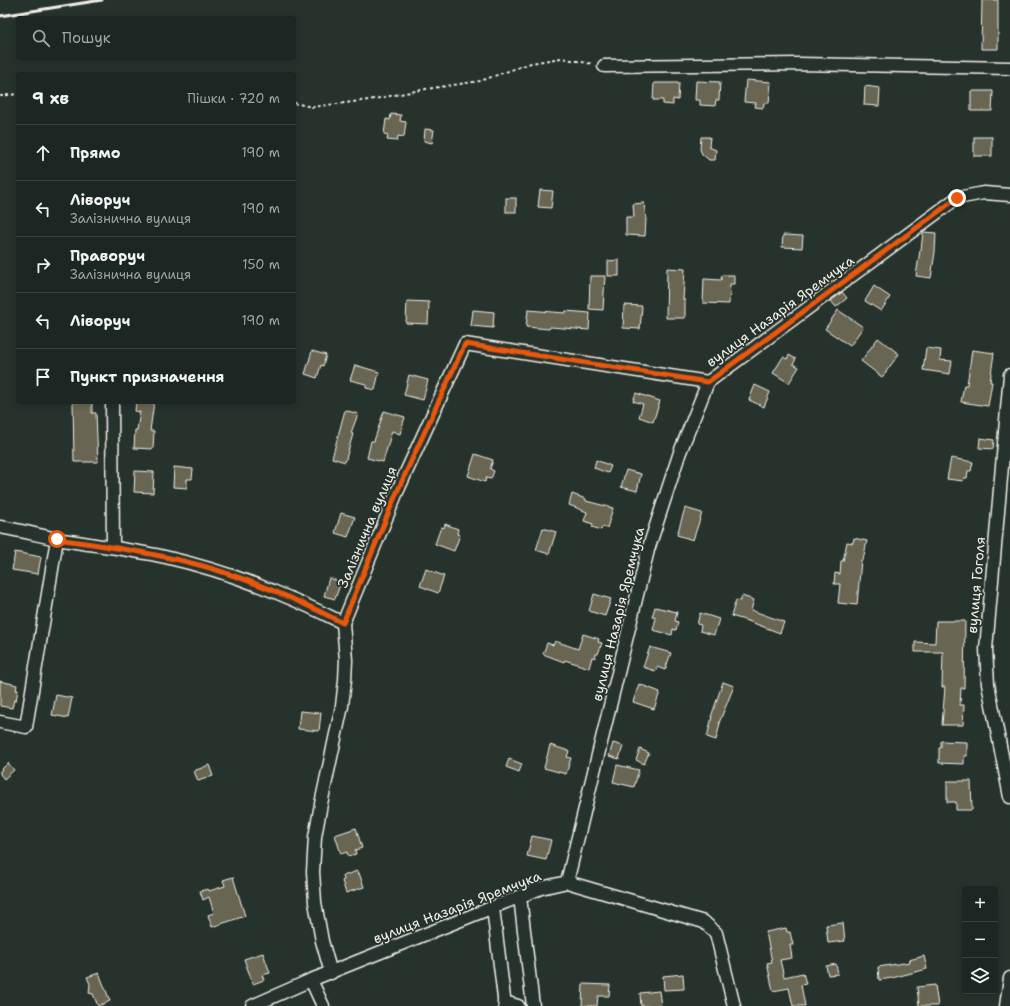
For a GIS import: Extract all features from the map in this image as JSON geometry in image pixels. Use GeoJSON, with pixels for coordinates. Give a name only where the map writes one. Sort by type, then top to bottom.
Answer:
{"type":"FeatureCollection","features":[{"type":"Feature","properties":{"kind":"street"},"geometry":{"type":"LineString","coordinates":[[604,66],[799,64],[1010,68]]}},
{"type":"Feature","properties":{"kind":"street","name":"вулиця Назарія Яремчука"},"geometry":{"type":"LineString","coordinates":[[252,1006],[311,980],[541,888],[567,882],[648,550],[680,452],[708,382],[957,198],[984,193],[1010,195]]}},
{"type":"Feature","properties":{"kind":"street","name":"Залізнична вулиця"},"geometry":{"type":"LineString","coordinates":[[331,972],[322,941],[315,902],[314,872],[316,837],[320,811],[342,706],[346,660],[343,623],[397,492],[465,344],[708,382]]}},
{"type":"Feature","properties":{"kind":"street","name":"вулиця Гоголя"},"geometry":{"type":"LineString","coordinates":[[1010,375],[986,649],[988,684],[1010,797]]}},
{"type":"Feature","properties":{"kind":"street"},"geometry":{"type":"LineString","coordinates":[[112,404],[113,547]]}},
{"type":"Feature","properties":{"kind":"street"},"geometry":{"type":"LineString","coordinates":[[0,527],[57,539],[113,547],[204,566],[248,580],[303,603],[343,623]]}},
{"type":"Feature","properties":{"kind":"street"},"geometry":{"type":"LineString","coordinates":[[0,722],[26,727],[57,539]]}},
{"type":"Feature","properties":{"kind":"street"},"geometry":{"type":"LineString","coordinates":[[567,882],[704,922],[716,933],[734,1006]]}},
{"type":"Feature","properties":{"kind":"street"},"geometry":{"type":"LineString","coordinates":[[520,897],[533,1006]]}},
{"type":"Feature","properties":{"kind":"street"},"geometry":{"type":"LineString","coordinates":[[493,908],[505,1004],[518,1006]]}},
{"type":"Feature","properties":{"kind":"street"},"geometry":{"type":"LineString","coordinates":[[1006,1006],[1010,978]]}},
{"type":"Feature","properties":{"kind":"street"},"geometry":{"type":"LineString","coordinates":[[311,980],[323,1006]]}},
{"type":"Feature","properties":{"kind":"path"},"geometry":{"type":"LineString","coordinates":[[296,103],[312,107],[369,100],[426,89],[480,81],[531,63],[562,58],[604,66]]}},
{"type":"Feature","properties":{"kind":"path"},"geometry":{"type":"LineString","coordinates":[[0,96],[16,94]]}},
{"type":"Feature","properties":{"kind":"building"},"geometry":{"type":"Polygon","coordinates":[[[982,0],[998,0],[998,49],[981,49],[982,0]]]}},
{"type":"Feature","properties":{"kind":"building"},"geometry":{"type":"Polygon","coordinates":[[[746,80],[771,82],[769,103],[764,103],[763,108],[755,107],[756,103],[744,102],[746,80]]]}},
{"type":"Feature","properties":{"kind":"building"},"geometry":{"type":"Polygon","coordinates":[[[696,81],[720,82],[719,100],[716,100],[715,106],[700,105],[700,100],[695,100],[696,81]]]}},
{"type":"Feature","properties":{"kind":"building"},"geometry":{"type":"Polygon","coordinates":[[[654,83],[679,83],[678,100],[673,99],[673,105],[663,104],[663,100],[653,100],[654,83]]]}},
{"type":"Feature","properties":{"kind":"building"},"geometry":{"type":"Polygon","coordinates":[[[865,86],[880,88],[879,106],[864,105],[865,86]]]}},
{"type":"Feature","properties":{"kind":"building"},"geometry":{"type":"Polygon","coordinates":[[[971,91],[993,91],[992,111],[971,111],[971,91]]]}},
{"type":"Feature","properties":{"kind":"building"},"geometry":{"type":"Polygon","coordinates":[[[391,114],[401,115],[400,121],[406,122],[404,137],[398,136],[397,141],[387,140],[388,135],[384,134],[386,119],[390,120],[391,114]]]}},
{"type":"Feature","properties":{"kind":"building"},"geometry":{"type":"Polygon","coordinates":[[[425,129],[434,130],[432,143],[424,141],[425,129]]]}},
{"type":"Feature","properties":{"kind":"building"},"geometry":{"type":"Polygon","coordinates":[[[701,137],[710,137],[709,147],[716,150],[715,160],[709,160],[702,154],[700,149],[701,137]]]}},
{"type":"Feature","properties":{"kind":"building"},"geometry":{"type":"Polygon","coordinates":[[[974,137],[992,137],[992,156],[974,156],[974,137]]]}},
{"type":"Feature","properties":{"kind":"building"},"geometry":{"type":"Polygon","coordinates":[[[540,190],[553,191],[551,208],[538,207],[540,190]]]}},
{"type":"Feature","properties":{"kind":"building"},"geometry":{"type":"Polygon","coordinates":[[[506,198],[516,198],[516,212],[506,212],[506,198]]]}},
{"type":"Feature","properties":{"kind":"building"},"geometry":{"type":"Polygon","coordinates":[[[644,203],[646,219],[645,236],[626,235],[626,217],[634,217],[633,204],[644,203]]]}},
{"type":"Feature","properties":{"kind":"building"},"geometry":{"type":"Polygon","coordinates":[[[923,232],[936,233],[931,278],[916,276],[923,232]]]}},
{"type":"Feature","properties":{"kind":"building"},"geometry":{"type":"Polygon","coordinates":[[[783,235],[803,236],[802,248],[782,247],[783,235]]]}},
{"type":"Feature","properties":{"kind":"building"},"geometry":{"type":"Polygon","coordinates":[[[619,260],[619,276],[608,276],[608,261],[619,260]]]}},
{"type":"Feature","properties":{"kind":"building"},"geometry":{"type":"Polygon","coordinates":[[[667,268],[685,269],[683,300],[685,300],[685,318],[666,318],[667,268]]]}},
{"type":"Feature","properties":{"kind":"building"},"geometry":{"type":"Polygon","coordinates":[[[722,275],[734,275],[734,284],[730,284],[729,304],[703,303],[704,279],[721,280],[722,275]]]}},
{"type":"Feature","properties":{"kind":"building"},"geometry":{"type":"Polygon","coordinates":[[[590,276],[605,276],[603,310],[589,309],[590,276]]]}},
{"type":"Feature","properties":{"kind":"building"},"geometry":{"type":"Polygon","coordinates":[[[874,286],[890,297],[881,311],[865,301],[874,286]]]}},
{"type":"Feature","properties":{"kind":"building"},"geometry":{"type":"Polygon","coordinates":[[[842,292],[847,298],[836,307],[831,301],[842,292]]]}},
{"type":"Feature","properties":{"kind":"building"},"geometry":{"type":"Polygon","coordinates":[[[407,301],[429,302],[428,324],[406,323],[407,301]]]}},
{"type":"Feature","properties":{"kind":"building"},"geometry":{"type":"Polygon","coordinates":[[[624,305],[642,306],[640,329],[623,328],[624,305]]]}},
{"type":"Feature","properties":{"kind":"building"},"geometry":{"type":"Polygon","coordinates":[[[473,310],[494,312],[493,328],[471,326],[473,310]]]}},
{"type":"Feature","properties":{"kind":"building"},"geometry":{"type":"Polygon","coordinates":[[[528,310],[565,313],[566,311],[590,313],[589,330],[526,327],[528,310]]]}},
{"type":"Feature","properties":{"kind":"building"},"geometry":{"type":"Polygon","coordinates":[[[838,310],[863,327],[850,346],[825,329],[838,310]]]}},
{"type":"Feature","properties":{"kind":"building"},"geometry":{"type":"Polygon","coordinates":[[[878,338],[899,354],[882,377],[861,361],[878,338]]]}},
{"type":"Feature","properties":{"kind":"building"},"geometry":{"type":"Polygon","coordinates":[[[926,348],[941,350],[940,360],[952,361],[950,374],[923,370],[926,348]]]}},
{"type":"Feature","properties":{"kind":"building"},"geometry":{"type":"Polygon","coordinates":[[[972,350],[994,353],[990,382],[992,382],[988,406],[961,402],[964,385],[967,385],[972,350]]]}},
{"type":"Feature","properties":{"kind":"building"},"geometry":{"type":"Polygon","coordinates":[[[312,351],[326,355],[323,366],[321,365],[317,378],[305,374],[312,351]]]}},
{"type":"Feature","properties":{"kind":"building"},"geometry":{"type":"Polygon","coordinates":[[[789,355],[796,359],[793,364],[799,367],[789,383],[773,373],[783,357],[787,359],[789,355]]]}},
{"type":"Feature","properties":{"kind":"building"},"geometry":{"type":"Polygon","coordinates":[[[355,365],[379,372],[375,390],[366,388],[366,384],[350,380],[355,365]]]}},
{"type":"Feature","properties":{"kind":"building"},"geometry":{"type":"Polygon","coordinates":[[[409,375],[428,380],[423,400],[404,395],[409,375]]]}},
{"type":"Feature","properties":{"kind":"building"},"geometry":{"type":"Polygon","coordinates":[[[755,385],[770,392],[764,407],[749,400],[755,385]]]}},
{"type":"Feature","properties":{"kind":"building"},"geometry":{"type":"Polygon","coordinates":[[[636,393],[660,401],[653,422],[639,417],[643,404],[633,401],[636,393]]]}},
{"type":"Feature","properties":{"kind":"building"},"geometry":{"type":"Polygon","coordinates":[[[73,404],[92,404],[92,413],[96,413],[98,462],[74,462],[73,404]]]}},
{"type":"Feature","properties":{"kind":"building"},"geometry":{"type":"Polygon","coordinates":[[[136,404],[154,404],[150,431],[154,431],[153,449],[134,448],[135,430],[137,430],[140,412],[135,411],[136,404]]]}},
{"type":"Feature","properties":{"kind":"building"},"geometry":{"type":"Polygon","coordinates":[[[345,410],[358,414],[351,433],[353,434],[345,462],[332,458],[345,410]]]}},
{"type":"Feature","properties":{"kind":"building"},"geometry":{"type":"Polygon","coordinates":[[[384,411],[405,417],[400,434],[392,431],[383,462],[367,458],[371,441],[374,441],[384,411]]]}},
{"type":"Feature","properties":{"kind":"building"},"geometry":{"type":"Polygon","coordinates":[[[980,438],[994,440],[993,449],[979,448],[980,438]]]}},
{"type":"Feature","properties":{"kind":"building"},"geometry":{"type":"Polygon","coordinates":[[[475,454],[493,460],[490,469],[494,471],[491,479],[486,478],[485,482],[468,476],[475,454]]]}},
{"type":"Feature","properties":{"kind":"building"},"geometry":{"type":"Polygon","coordinates":[[[951,458],[973,462],[971,471],[968,471],[967,478],[964,478],[963,481],[947,479],[951,458]]]}},
{"type":"Feature","properties":{"kind":"building"},"geometry":{"type":"Polygon","coordinates":[[[596,460],[611,466],[608,473],[594,468],[596,460]]]}},
{"type":"Feature","properties":{"kind":"building"},"geometry":{"type":"Polygon","coordinates":[[[174,467],[193,469],[192,479],[187,479],[187,488],[173,487],[174,467]]]}},
{"type":"Feature","properties":{"kind":"building"},"geometry":{"type":"Polygon","coordinates":[[[626,470],[641,474],[637,491],[621,487],[626,470]]]}},
{"type":"Feature","properties":{"kind":"building"},"geometry":{"type":"Polygon","coordinates":[[[135,471],[154,472],[153,493],[134,492],[135,471]]]}},
{"type":"Feature","properties":{"kind":"building"},"geometry":{"type":"Polygon","coordinates":[[[572,494],[586,499],[586,501],[613,508],[607,528],[602,527],[601,530],[592,527],[593,524],[584,521],[587,512],[569,505],[572,494]]]}},
{"type":"Feature","properties":{"kind":"building"},"geometry":{"type":"Polygon","coordinates":[[[685,508],[702,513],[693,540],[677,535],[685,508]]]}},
{"type":"Feature","properties":{"kind":"building"},"geometry":{"type":"Polygon","coordinates":[[[341,513],[355,517],[348,537],[335,533],[341,513]]]}},
{"type":"Feature","properties":{"kind":"building"},"geometry":{"type":"Polygon","coordinates":[[[445,524],[458,529],[457,534],[460,535],[454,551],[435,544],[441,527],[444,528],[445,524]]]}},
{"type":"Feature","properties":{"kind":"building"},"geometry":{"type":"Polygon","coordinates":[[[543,528],[556,532],[549,554],[536,550],[543,528]]]}},
{"type":"Feature","properties":{"kind":"building"},"geometry":{"type":"Polygon","coordinates":[[[854,538],[867,541],[863,560],[861,560],[857,605],[838,603],[840,584],[834,584],[835,573],[840,574],[841,561],[843,561],[847,542],[853,543],[854,538]]]}},
{"type":"Feature","properties":{"kind":"building"},"geometry":{"type":"Polygon","coordinates":[[[15,552],[41,557],[38,574],[12,570],[15,552]]]}},
{"type":"Feature","properties":{"kind":"building"},"geometry":{"type":"Polygon","coordinates":[[[426,569],[444,576],[438,593],[420,586],[426,569]]]}},
{"type":"Feature","properties":{"kind":"building"},"geometry":{"type":"Polygon","coordinates":[[[329,578],[341,582],[335,599],[324,596],[329,578]]]}},
{"type":"Feature","properties":{"kind":"building"},"geometry":{"type":"Polygon","coordinates":[[[594,594],[611,599],[605,616],[589,611],[594,594]]]}},
{"type":"Feature","properties":{"kind":"building"},"geometry":{"type":"Polygon","coordinates":[[[742,596],[754,600],[751,610],[784,622],[780,633],[731,616],[736,600],[740,601],[742,596]]]}},
{"type":"Feature","properties":{"kind":"building"},"geometry":{"type":"Polygon","coordinates":[[[655,607],[677,612],[675,621],[678,622],[676,630],[673,629],[672,635],[653,630],[656,618],[652,617],[655,607]]]}},
{"type":"Feature","properties":{"kind":"building"},"geometry":{"type":"Polygon","coordinates":[[[700,613],[719,619],[714,635],[700,631],[701,625],[697,624],[700,613]]]}},
{"type":"Feature","properties":{"kind":"building"},"geometry":{"type":"Polygon","coordinates":[[[936,621],[965,621],[964,688],[961,688],[960,705],[964,705],[963,725],[942,725],[945,687],[942,687],[943,652],[915,652],[915,642],[935,643],[936,621]]]}},
{"type":"Feature","properties":{"kind":"building"},"geometry":{"type":"Polygon","coordinates":[[[583,634],[599,639],[598,642],[602,643],[598,654],[596,654],[595,658],[592,657],[589,668],[565,660],[564,662],[543,654],[547,643],[553,645],[555,641],[578,649],[583,634]]]}},
{"type":"Feature","properties":{"kind":"building"},"geometry":{"type":"Polygon","coordinates":[[[650,647],[671,653],[665,670],[657,667],[655,671],[643,667],[650,647]]]}},
{"type":"Feature","properties":{"kind":"building"},"geometry":{"type":"Polygon","coordinates":[[[0,681],[17,685],[16,690],[18,690],[16,701],[14,700],[12,708],[0,706],[0,681]]]}},
{"type":"Feature","properties":{"kind":"building"},"geometry":{"type":"Polygon","coordinates":[[[723,682],[734,686],[719,723],[716,740],[707,737],[711,717],[723,682]]]}},
{"type":"Feature","properties":{"kind":"building"},"geometry":{"type":"Polygon","coordinates":[[[639,684],[660,692],[654,709],[633,702],[639,684]]]}},
{"type":"Feature","properties":{"kind":"building"},"geometry":{"type":"Polygon","coordinates":[[[56,695],[72,698],[68,718],[52,715],[56,695]]]}},
{"type":"Feature","properties":{"kind":"building"},"geometry":{"type":"Polygon","coordinates":[[[300,711],[321,713],[319,731],[298,729],[300,711]]]}},
{"type":"Feature","properties":{"kind":"building"},"geometry":{"type":"Polygon","coordinates":[[[941,741],[967,742],[967,756],[964,756],[964,764],[939,763],[939,748],[941,748],[941,741]]]}},
{"type":"Feature","properties":{"kind":"building"},"geometry":{"type":"Polygon","coordinates":[[[613,743],[623,746],[619,759],[609,756],[613,743]]]}},
{"type":"Feature","properties":{"kind":"building"},"geometry":{"type":"Polygon","coordinates":[[[550,745],[569,751],[567,757],[571,758],[566,774],[544,768],[550,745]]]}},
{"type":"Feature","properties":{"kind":"building"},"geometry":{"type":"Polygon","coordinates":[[[640,749],[649,753],[644,764],[636,760],[640,749]]]}},
{"type":"Feature","properties":{"kind":"building"},"geometry":{"type":"Polygon","coordinates":[[[509,759],[522,764],[519,772],[506,767],[509,759]]]}},
{"type":"Feature","properties":{"kind":"building"},"geometry":{"type":"Polygon","coordinates":[[[8,763],[14,770],[4,779],[0,774],[0,771],[8,763]]]}},
{"type":"Feature","properties":{"kind":"building"},"geometry":{"type":"Polygon","coordinates":[[[209,765],[213,776],[198,781],[194,771],[209,765]]]}},
{"type":"Feature","properties":{"kind":"building"},"geometry":{"type":"Polygon","coordinates":[[[617,765],[639,770],[634,787],[613,782],[617,765]]]}},
{"type":"Feature","properties":{"kind":"building"},"geometry":{"type":"Polygon","coordinates":[[[947,781],[971,781],[972,810],[956,810],[956,802],[947,802],[947,781]]]}},
{"type":"Feature","properties":{"kind":"building"},"geometry":{"type":"Polygon","coordinates":[[[356,828],[362,848],[355,850],[356,854],[348,856],[347,852],[341,854],[335,835],[356,828]]]}},
{"type":"Feature","properties":{"kind":"building"},"geometry":{"type":"Polygon","coordinates":[[[532,836],[551,840],[546,860],[527,856],[532,836]]]}},
{"type":"Feature","properties":{"kind":"building"},"geometry":{"type":"Polygon","coordinates":[[[357,871],[364,887],[346,893],[342,881],[344,880],[343,876],[357,871]]]}},
{"type":"Feature","properties":{"kind":"building"},"geometry":{"type":"Polygon","coordinates":[[[233,877],[245,916],[212,927],[208,915],[214,913],[209,897],[203,900],[200,891],[208,889],[209,891],[225,886],[223,880],[233,877]]]}},
{"type":"Feature","properties":{"kind":"building"},"geometry":{"type":"Polygon","coordinates":[[[843,923],[845,941],[828,943],[826,925],[843,923]]]}},
{"type":"Feature","properties":{"kind":"building"},"geometry":{"type":"Polygon","coordinates":[[[786,928],[787,932],[790,932],[793,945],[790,945],[792,958],[780,960],[784,977],[803,973],[806,984],[801,985],[805,1006],[793,1006],[789,988],[773,991],[767,963],[772,962],[766,932],[786,928]]]}},
{"type":"Feature","properties":{"kind":"building"},"geometry":{"type":"Polygon","coordinates":[[[263,953],[270,973],[262,975],[264,980],[253,984],[244,959],[263,953]]]}},
{"type":"Feature","properties":{"kind":"building"},"geometry":{"type":"Polygon","coordinates":[[[924,956],[927,969],[879,980],[878,967],[910,962],[909,960],[924,956]]]}},
{"type":"Feature","properties":{"kind":"building"},"geometry":{"type":"Polygon","coordinates":[[[836,964],[838,974],[828,975],[826,966],[836,964]]]}},
{"type":"Feature","properties":{"kind":"building"},"geometry":{"type":"Polygon","coordinates":[[[99,973],[110,1001],[98,1006],[93,994],[89,993],[90,984],[87,977],[99,973]]]}},
{"type":"Feature","properties":{"kind":"building"},"geometry":{"type":"Polygon","coordinates":[[[683,974],[684,989],[664,990],[663,976],[683,974]]]}},
{"type":"Feature","properties":{"kind":"building"},"geometry":{"type":"Polygon","coordinates":[[[583,984],[610,985],[609,996],[598,996],[597,1006],[582,1006],[583,984]]]}},
{"type":"Feature","properties":{"kind":"building"},"geometry":{"type":"Polygon","coordinates":[[[935,985],[938,1006],[919,1006],[917,987],[935,985]]]}},
{"type":"Feature","properties":{"kind":"building"},"geometry":{"type":"Polygon","coordinates":[[[659,991],[661,1006],[641,1006],[640,993],[659,991]]]}},
{"type":"Feature","properties":{"kind":"railway"},"geometry":{"type":"LineString","coordinates":[[0,16],[102,0]]}},
{"type":"Feature","properties":{"kind":"route"},"geometry":{"type":"LineString","coordinates":[[57,539],[163,556],[204,566],[248,580],[303,603],[343,623],[397,492],[465,344],[708,382],[957,198]]}}]}
